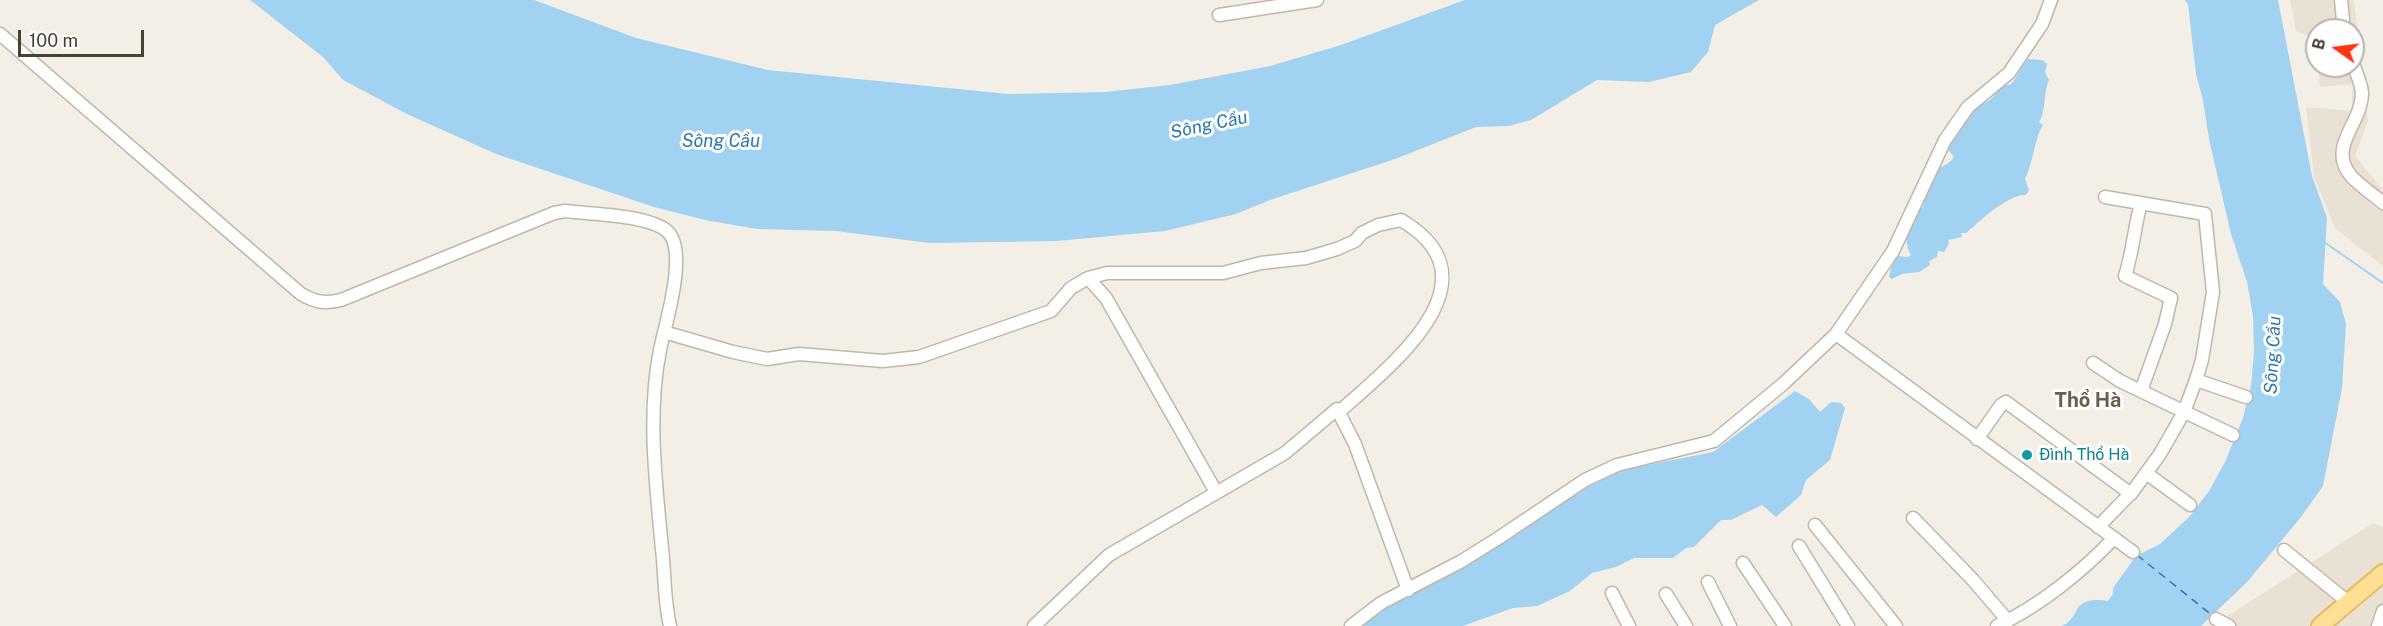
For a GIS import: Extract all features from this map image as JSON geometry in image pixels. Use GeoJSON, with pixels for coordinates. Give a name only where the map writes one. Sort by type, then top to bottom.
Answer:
{"type":"FeatureCollection","features":[{"type":"Feature","properties":{"kind":"main road"},"geometry":{"type":"LineString","coordinates":[[2320,626],[2383,573]]}},
{"type":"Feature","properties":{"kind":"street"},"geometry":{"type":"LineString","coordinates":[[1219,15],[1317,0]]}},
{"type":"Feature","properties":{"kind":"street"},"geometry":{"type":"LineString","coordinates":[[1351,626],[1381,603],[1497,539],[1585,480],[1617,465],[1714,441],[1783,384],[1836,334],[1893,251],[1945,140],[1968,107],[2009,72],[2037,32],[2051,0]]}},
{"type":"Feature","properties":{"kind":"street"},"geometry":{"type":"LineString","coordinates":[[2341,0],[2343,18]]}},
{"type":"Feature","properties":{"kind":"street"},"geometry":{"type":"LineString","coordinates":[[0,34],[292,287],[312,300],[323,303],[341,300],[543,215],[565,211],[651,223],[668,232],[675,246],[675,266],[671,303],[659,351],[654,413],[656,483],[665,604],[670,626]]}},
{"type":"Feature","properties":{"kind":"street"},"geometry":{"type":"LineString","coordinates":[[2358,78],[2362,93],[2357,120],[2343,142],[2341,155],[2351,176],[2383,203]]}},
{"type":"Feature","properties":{"kind":"street"},"geometry":{"type":"LineString","coordinates":[[2098,527],[2131,494],[2184,412],[2202,360],[2213,292],[2205,214],[2105,197]]}},
{"type":"Feature","properties":{"kind":"street"},"geometry":{"type":"LineString","coordinates":[[2141,203],[2135,226],[2133,251],[2126,276],[2171,298],[2165,324],[2141,391]]}},
{"type":"Feature","properties":{"kind":"street"},"geometry":{"type":"LineString","coordinates":[[664,332],[733,352],[767,359],[799,354],[883,361],[918,357],[1052,311],[1071,288],[1088,278],[1107,273],[1223,273],[1261,263],[1306,258],[1356,242],[1362,233],[1378,225],[1401,220],[1420,231],[1434,251],[1440,267],[1442,290],[1436,308],[1422,332],[1401,357],[1339,412]]}},
{"type":"Feature","properties":{"kind":"street"},"geometry":{"type":"LineString","coordinates":[[1088,278],[1106,298],[1216,492]]}},
{"type":"Feature","properties":{"kind":"street"},"geometry":{"type":"LineString","coordinates":[[1836,334],[2133,552]]}},
{"type":"Feature","properties":{"kind":"street"},"geometry":{"type":"LineString","coordinates":[[2093,363],[2141,391],[2234,435]]}},
{"type":"Feature","properties":{"kind":"street"},"geometry":{"type":"LineString","coordinates":[[2196,380],[2246,397]]}},
{"type":"Feature","properties":{"kind":"street"},"geometry":{"type":"LineString","coordinates":[[1977,439],[2001,405],[2006,402],[2131,494]]}},
{"type":"Feature","properties":{"kind":"street"},"geometry":{"type":"LineString","coordinates":[[1034,626],[1109,555],[1285,453],[1337,409],[1355,444],[1408,590]]}},
{"type":"Feature","properties":{"kind":"street"},"geometry":{"type":"LineString","coordinates":[[2146,473],[2190,505]]}},
{"type":"Feature","properties":{"kind":"street"},"geometry":{"type":"LineString","coordinates":[[1913,518],[1988,596],[2003,623],[2028,611],[2085,567],[2114,538]]}},
{"type":"Feature","properties":{"kind":"street"},"geometry":{"type":"LineString","coordinates":[[1815,525],[1896,626]]}},
{"type":"Feature","properties":{"kind":"street"},"geometry":{"type":"LineString","coordinates":[[1798,546],[1848,626]]}},
{"type":"Feature","properties":{"kind":"street"},"geometry":{"type":"LineString","coordinates":[[2284,550],[2348,602]]}},
{"type":"Feature","properties":{"kind":"street"},"geometry":{"type":"LineString","coordinates":[[1743,563],[1785,626]]}},
{"type":"Feature","properties":{"kind":"street"},"geometry":{"type":"LineString","coordinates":[[1708,582],[1730,626]]}},
{"type":"Feature","properties":{"kind":"street"},"geometry":{"type":"LineString","coordinates":[[1612,593],[1629,626]]}},
{"type":"Feature","properties":{"kind":"street"},"geometry":{"type":"LineString","coordinates":[[1666,594],[1686,626]]}},
{"type":"Feature","properties":{"kind":"street"},"geometry":{"type":"LineString","coordinates":[[2378,626],[2383,611]]}},
{"type":"Feature","properties":{"kind":"street"},"geometry":{"type":"LineString","coordinates":[[2216,619],[2229,626]]}},
{"type":"Feature","properties":{"kind":"shaded area"},"geometry":{"type":"Polygon","coordinates":[[[2290,0],[2354,0],[2356,18],[2305,18],[2305,35],[2296,31],[2290,0]]]}},
{"type":"Feature","properties":{"kind":"shaded area"},"geometry":{"type":"Polygon","coordinates":[[[2319,78],[2363,78],[2368,121],[2355,156],[2383,190],[2383,266],[2335,228],[2314,177],[2306,107],[2352,111],[2352,84],[2320,87],[2319,78]]]}},
{"type":"Feature","properties":{"kind":"shaded area"},"geometry":{"type":"Polygon","coordinates":[[[2373,523],[2383,527],[2383,626],[2212,626],[2373,523]]]}},
{"type":"Feature","properties":{"kind":"water","name":"Sông Cầu"},"geometry":{"type":"Polygon","coordinates":[[[250,0],[534,0],[636,38],[768,70],[1008,94],[1105,92],[1170,85],[1270,66],[1338,46],[1465,0],[1759,0],[1715,25],[1708,52],[1691,72],[1649,82],[1597,80],[1531,120],[1509,126],[1476,127],[1395,159],[1270,200],[1236,214],[1165,231],[1057,241],[930,243],[836,231],[757,229],[705,220],[654,207],[496,154],[405,113],[343,80],[323,57],[250,0]]]}},
{"type":"Feature","properties":{"kind":"water","name":"Sông Cầu"},"geometry":{"type":"Polygon","coordinates":[[[2185,0],[2278,0],[2312,176],[2327,218],[2323,284],[2340,302],[2346,324],[2342,388],[2323,486],[2301,517],[2247,582],[2201,626],[2061,626],[2072,619],[2081,605],[2095,600],[2108,601],[2113,594],[2113,588],[2136,556],[2160,544],[2190,516],[2209,491],[2225,462],[2243,418],[2251,386],[2254,351],[2253,316],[2247,282],[2231,234],[2209,139],[2196,74],[2188,4],[2185,0]]]}},
{"type":"Feature","properties":{"kind":"water"},"geometry":{"type":"Polygon","coordinates":[[[2028,59],[2042,60],[2047,64],[2045,72],[2049,80],[2043,113],[2039,122],[2043,125],[2025,179],[2029,190],[2026,195],[2003,203],[1966,233],[1961,233],[1962,237],[1948,240],[1949,244],[1944,252],[1938,251],[1937,257],[1929,261],[1930,265],[1919,272],[1902,274],[1892,279],[1889,277],[1892,263],[1898,256],[1911,255],[1907,234],[1915,223],[1916,212],[1923,207],[1938,171],[1954,156],[1947,149],[1972,110],[1990,100],[2004,85],[2010,85],[2028,59]]]}},
{"type":"Feature","properties":{"kind":"water"},"geometry":{"type":"Polygon","coordinates":[[[1795,391],[1809,399],[1820,412],[1831,402],[1841,403],[1845,408],[1830,460],[1806,480],[1801,495],[1776,517],[1762,505],[1731,520],[1721,520],[1694,547],[1686,548],[1673,558],[1634,558],[1616,567],[1592,573],[1570,591],[1537,606],[1513,608],[1463,626],[1357,626],[1381,609],[1512,538],[1582,490],[1622,470],[1713,452],[1795,391]]]}},
{"type":"Feature","properties":{"kind":"waterway"},"geometry":{"type":"LineString","coordinates":[[2324,242],[2383,283]]}},
{"type":"Feature","properties":{"kind":"ferry route"},"geometry":{"type":"LineString","coordinates":[[2137,555],[2213,616]]}},
{"type":"Feature","properties":{"kind":"place","name":"Đình Thổ Hà"},"geometry":{"type":"Point","coordinates":[2027,455]}},
{"type":"Feature","properties":{"kind":"district","name":"Thổ Hà"},"geometry":{"type":"Point","coordinates":[2088,401]}}]}
